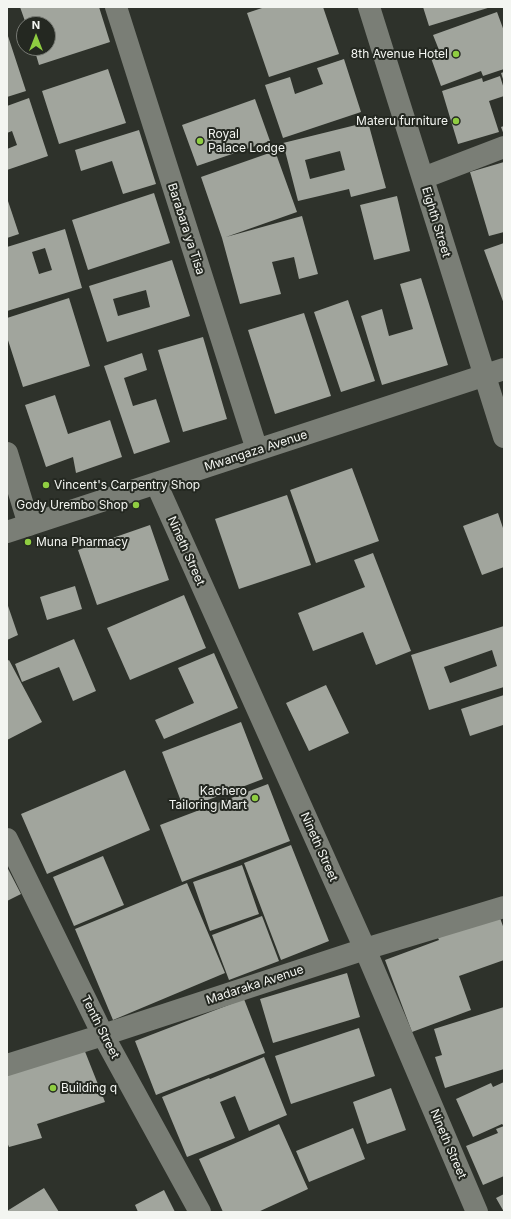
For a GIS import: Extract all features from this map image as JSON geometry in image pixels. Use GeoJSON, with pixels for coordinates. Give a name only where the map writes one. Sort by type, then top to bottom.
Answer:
{"type":"FeatureCollection","features":[{"type":"Feature","properties":{"kind":"street","name":"Barabara ya Tisa"},"geometry":{"type":"LineString","coordinates":[[116,7],[256,450]]}},
{"type":"Feature","properties":{"kind":"street","name":"Eighth Street"},"geometry":{"type":"LineString","coordinates":[[369,7],[423,178],[494,372],[504,437]]}},
{"type":"Feature","properties":{"kind":"street"},"geometry":{"type":"LineString","coordinates":[[423,178],[504,147]]}},
{"type":"Feature","properties":{"kind":"street","name":"Mwangaza Avenue"},"geometry":{"type":"LineString","coordinates":[[7,532],[494,372]]}},
{"type":"Feature","properties":{"kind":"street"},"geometry":{"type":"LineString","coordinates":[[7,453],[30,525]]}},
{"type":"Feature","properties":{"kind":"street","name":"Nineth Street"},"geometry":{"type":"LineString","coordinates":[[156,483],[365,949],[477,1212]]}},
{"type":"Feature","properties":{"kind":"street","name":"Tenth Street"},"geometry":{"type":"LineString","coordinates":[[7,839],[104,1035],[200,1212]]}},
{"type":"Feature","properties":{"kind":"street","name":"Madaraka Avenue"},"geometry":{"type":"LineString","coordinates":[[7,1065],[104,1035],[365,949],[504,907]]}},
{"type":"Feature","properties":{"kind":"building"},"geometry":{"type":"Polygon","coordinates":[[[20,7],[99,7],[110,42],[39,65],[36,56],[56,56],[56,16],[23,16],[20,7]]]}},
{"type":"Feature","properties":{"kind":"building"},"geometry":{"type":"Polygon","coordinates":[[[265,7],[323,7],[339,54],[269,77],[247,13],[265,7]]]}},
{"type":"Feature","properties":{"kind":"building"},"geometry":{"type":"Polygon","coordinates":[[[423,7],[491,7],[429,26],[423,7]]]}},
{"type":"Feature","properties":{"kind":"building"},"geometry":{"type":"Polygon","coordinates":[[[497,12],[504,31],[504,69],[483,76],[481,71],[441,86],[431,58],[441,55],[433,35],[497,12]]]}},
{"type":"Feature","properties":{"kind":"building"},"geometry":{"type":"Polygon","coordinates":[[[7,33],[26,91],[7,97],[7,33]]]}},
{"type":"Feature","properties":{"kind":"building"},"geometry":{"type":"Polygon","coordinates":[[[344,59],[361,112],[283,138],[265,85],[290,77],[295,94],[323,84],[317,68],[344,59]]]}},
{"type":"Feature","properties":{"kind":"building"},"geometry":{"type":"Polygon","coordinates":[[[108,69],[126,123],[59,144],[42,91],[108,69]]]}},
{"type":"Feature","properties":{"kind":"building"},"geometry":{"type":"Polygon","coordinates":[[[504,72],[504,82],[501,73],[504,72]]]}},
{"type":"Feature","properties":{"kind":"building"},"geometry":{"type":"Polygon","coordinates":[[[500,76],[504,89],[504,96],[489,101],[499,132],[458,144],[442,91],[482,78],[483,82],[500,76]]]}},
{"type":"Feature","properties":{"kind":"building"},"geometry":{"type":"Polygon","coordinates":[[[29,98],[48,156],[7,170],[7,149],[17,145],[12,131],[7,133],[7,106],[29,98]]]}},
{"type":"Feature","properties":{"kind":"building"},"geometry":{"type":"Polygon","coordinates":[[[255,99],[270,141],[197,166],[182,125],[255,99]]]}},
{"type":"Feature","properties":{"kind":"building"},"geometry":{"type":"Polygon","coordinates":[[[368,122],[386,188],[351,197],[349,189],[298,201],[283,143],[368,122]],[[340,151],[305,160],[310,179],[345,170],[340,151]]]}},
{"type":"Feature","properties":{"kind":"building"},"geometry":{"type":"Polygon","coordinates":[[[504,126],[504,135],[501,127],[504,126]]]}},
{"type":"Feature","properties":{"kind":"building"},"geometry":{"type":"Polygon","coordinates":[[[139,130],[156,184],[123,194],[112,161],[81,171],[75,150],[139,130]]]}},
{"type":"Feature","properties":{"kind":"building"},"geometry":{"type":"Polygon","coordinates":[[[275,151],[297,212],[226,237],[302,216],[318,274],[299,279],[294,257],[272,262],[281,294],[240,304],[222,238],[201,177],[275,151]]]}},
{"type":"Feature","properties":{"kind":"building"},"geometry":{"type":"Polygon","coordinates":[[[504,162],[504,232],[489,236],[470,172],[504,162]]]}},
{"type":"Feature","properties":{"kind":"building"},"geometry":{"type":"Polygon","coordinates":[[[154,193],[170,243],[88,270],[72,220],[154,193]]]}},
{"type":"Feature","properties":{"kind":"building"},"geometry":{"type":"Polygon","coordinates":[[[397,196],[410,251],[374,260],[360,205],[397,196]]]}},
{"type":"Feature","properties":{"kind":"building"},"geometry":{"type":"Polygon","coordinates":[[[7,198],[19,234],[7,238],[7,198]]]}},
{"type":"Feature","properties":{"kind":"building"},"geometry":{"type":"Polygon","coordinates":[[[65,229],[82,288],[7,311],[7,247],[65,229]],[[45,248],[32,252],[39,274],[52,270],[45,248]]]}},
{"type":"Feature","properties":{"kind":"building"},"geometry":{"type":"Polygon","coordinates":[[[504,243],[504,304],[484,250],[504,243]]]}},
{"type":"Feature","properties":{"kind":"building"},"geometry":{"type":"Polygon","coordinates":[[[172,260],[190,316],[107,342],[89,286],[172,260]],[[146,290],[113,299],[118,316],[150,307],[146,290]]]}},
{"type":"Feature","properties":{"kind":"building"},"geometry":{"type":"Polygon","coordinates":[[[421,278],[448,365],[382,385],[361,316],[382,309],[389,336],[413,329],[400,284],[421,278]]]}},
{"type":"Feature","properties":{"kind":"building"},"geometry":{"type":"Polygon","coordinates":[[[69,298],[90,366],[23,387],[7,337],[7,318],[69,298]]]}},
{"type":"Feature","properties":{"kind":"building"},"geometry":{"type":"Polygon","coordinates":[[[348,300],[375,381],[341,392],[314,312],[348,300]]]}},
{"type":"Feature","properties":{"kind":"building"},"geometry":{"type":"Polygon","coordinates":[[[304,313],[331,396],[275,414],[248,330],[304,313]]]}},
{"type":"Feature","properties":{"kind":"building"},"geometry":{"type":"Polygon","coordinates":[[[203,337],[227,419],[183,432],[158,350],[203,337]]]}},
{"type":"Feature","properties":{"kind":"building"},"geometry":{"type":"Polygon","coordinates":[[[142,353],[147,370],[124,378],[133,406],[156,399],[170,442],[134,454],[104,366],[142,353]]]}},
{"type":"Feature","properties":{"kind":"building"},"geometry":{"type":"Polygon","coordinates":[[[55,395],[68,434],[110,420],[122,457],[76,473],[73,457],[46,467],[25,405],[55,395]]]}},
{"type":"Feature","properties":{"kind":"building"},"geometry":{"type":"Polygon","coordinates":[[[352,468],[379,541],[316,563],[290,490],[352,468]]]}},
{"type":"Feature","properties":{"kind":"building"},"geometry":{"type":"Polygon","coordinates":[[[287,495],[311,565],[239,589],[215,519],[287,495]]]}},
{"type":"Feature","properties":{"kind":"building"},"geometry":{"type":"Polygon","coordinates":[[[498,513],[504,531],[504,567],[482,575],[463,526],[498,513]]]}},
{"type":"Feature","properties":{"kind":"building"},"geometry":{"type":"Polygon","coordinates":[[[150,525],[169,580],[97,605],[78,550],[150,525]]]}},
{"type":"Feature","properties":{"kind":"building"},"geometry":{"type":"Polygon","coordinates":[[[373,553],[411,651],[376,665],[363,632],[313,651],[298,613],[365,587],[354,560],[373,553]]]}},
{"type":"Feature","properties":{"kind":"building"},"geometry":{"type":"Polygon","coordinates":[[[75,586],[82,609],[47,620],[40,597],[75,586]]]}},
{"type":"Feature","properties":{"kind":"building"},"geometry":{"type":"Polygon","coordinates":[[[184,595],[206,648],[130,680],[107,628],[184,595]]]}},
{"type":"Feature","properties":{"kind":"building"},"geometry":{"type":"Polygon","coordinates":[[[7,603],[18,635],[7,640],[7,603]]]}},
{"type":"Feature","properties":{"kind":"building"},"geometry":{"type":"Polygon","coordinates":[[[504,626],[504,687],[429,710],[411,655],[504,626]],[[492,650],[444,667],[450,683],[497,666],[492,650]]]}},
{"type":"Feature","properties":{"kind":"building"},"geometry":{"type":"Polygon","coordinates":[[[74,639],[96,691],[73,701],[59,667],[22,682],[15,664],[74,639]]]}},
{"type":"Feature","properties":{"kind":"building"},"geometry":{"type":"Polygon","coordinates":[[[214,653],[238,708],[164,739],[155,720],[194,703],[178,668],[214,653]]]}},
{"type":"Feature","properties":{"kind":"building"},"geometry":{"type":"Polygon","coordinates":[[[9,660],[42,722],[7,740],[7,661],[9,660]]]}},
{"type":"Feature","properties":{"kind":"building"},"geometry":{"type":"Polygon","coordinates":[[[326,685],[349,733],[309,751],[286,703],[326,685]]]}},
{"type":"Feature","properties":{"kind":"building"},"geometry":{"type":"Polygon","coordinates":[[[504,695],[504,728],[503,725],[470,736],[461,709],[504,695]]]}},
{"type":"Feature","properties":{"kind":"building"},"geometry":{"type":"Polygon","coordinates":[[[241,722],[263,779],[184,809],[162,752],[241,722]]]}},
{"type":"Feature","properties":{"kind":"building"},"geometry":{"type":"Polygon","coordinates":[[[125,770],[150,830],[47,874],[21,814],[125,770]]]}},
{"type":"Feature","properties":{"kind":"building"},"geometry":{"type":"Polygon","coordinates":[[[268,784],[290,841],[182,882],[160,825],[268,784]]]}},
{"type":"Feature","properties":{"kind":"building"},"geometry":{"type":"Polygon","coordinates":[[[291,845],[329,941],[281,960],[244,863],[291,845]]]}},
{"type":"Feature","properties":{"kind":"building"},"geometry":{"type":"Polygon","coordinates":[[[103,856],[124,905],[74,926],[53,877],[103,856]]]}},
{"type":"Feature","properties":{"kind":"building"},"geometry":{"type":"Polygon","coordinates":[[[242,865],[259,914],[210,931],[193,882],[242,865]]]}},
{"type":"Feature","properties":{"kind":"building"},"geometry":{"type":"Polygon","coordinates":[[[7,867],[21,894],[7,901],[7,867]]]}},
{"type":"Feature","properties":{"kind":"building"},"geometry":{"type":"Polygon","coordinates":[[[187,883],[225,973],[113,1020],[75,929],[187,883]]]}},
{"type":"Feature","properties":{"kind":"building"},"geometry":{"type":"Polygon","coordinates":[[[499,915],[504,929],[504,960],[459,976],[471,1010],[412,1032],[385,960],[439,940],[438,938],[499,915]]]}},
{"type":"Feature","properties":{"kind":"building"},"geometry":{"type":"Polygon","coordinates":[[[262,916],[279,961],[229,980],[212,935],[262,916]]]}},
{"type":"Feature","properties":{"kind":"building"},"geometry":{"type":"Polygon","coordinates":[[[347,973],[360,1017],[273,1043],[260,999],[347,973]]]}},
{"type":"Feature","properties":{"kind":"building"},"geometry":{"type":"Polygon","coordinates":[[[244,999],[265,1053],[156,1095],[135,1041],[244,999]]]}},
{"type":"Feature","properties":{"kind":"building"},"geometry":{"type":"Polygon","coordinates":[[[504,1007],[504,1069],[445,1088],[435,1057],[442,1055],[434,1029],[504,1007]]]}},
{"type":"Feature","properties":{"kind":"building"},"geometry":{"type":"Polygon","coordinates":[[[359,1028],[375,1076],[291,1104],[275,1056],[359,1028]]]}},
{"type":"Feature","properties":{"kind":"building","name":"Building q"},"geometry":{"type":"Polygon","coordinates":[[[84,1049],[105,1102],[37,1124],[42,1138],[9,1147],[7,1142],[7,1074],[84,1049]]]}},
{"type":"Feature","properties":{"kind":"building"},"geometry":{"type":"Polygon","coordinates":[[[264,1057],[287,1115],[249,1131],[235,1096],[220,1102],[235,1138],[187,1157],[162,1097],[264,1057]]]}},
{"type":"Feature","properties":{"kind":"building"},"geometry":{"type":"Polygon","coordinates":[[[504,1082],[504,1126],[502,1124],[473,1137],[456,1099],[491,1083],[493,1087],[504,1082]]]}},
{"type":"Feature","properties":{"kind":"building"},"geometry":{"type":"Polygon","coordinates":[[[391,1088],[406,1130],[367,1144],[353,1102],[391,1088]]]}},
{"type":"Feature","properties":{"kind":"building"},"geometry":{"type":"Polygon","coordinates":[[[279,1124],[308,1189],[258,1212],[223,1212],[199,1159],[279,1124]]]}},
{"type":"Feature","properties":{"kind":"building"},"geometry":{"type":"Polygon","coordinates":[[[504,1126],[504,1176],[483,1185],[466,1146],[498,1133],[496,1129],[504,1126]]]}},
{"type":"Feature","properties":{"kind":"building"},"geometry":{"type":"Polygon","coordinates":[[[353,1128],[365,1159],[309,1182],[296,1151],[353,1128]]]}},
{"type":"Feature","properties":{"kind":"building"},"geometry":{"type":"Polygon","coordinates":[[[44,1188],[59,1212],[7,1212],[7,1211],[44,1188]]]}},
{"type":"Feature","properties":{"kind":"building"},"geometry":{"type":"Polygon","coordinates":[[[164,1190],[175,1212],[138,1212],[135,1205],[164,1190]]]}},
{"type":"Feature","properties":{"kind":"building"},"geometry":{"type":"Polygon","coordinates":[[[504,1194],[504,1212],[496,1198],[504,1194]]]}},
{"type":"Feature","properties":{"kind":"place","name":"8th Avenue Hotel"},"geometry":{"type":"Point","coordinates":[456,54]}},
{"type":"Feature","properties":{"kind":"place","name":"Materu furniture"},"geometry":{"type":"Point","coordinates":[456,121]}},
{"type":"Feature","properties":{"kind":"place","name":"Royal Palace Lodge"},"geometry":{"type":"Point","coordinates":[200,141]}},
{"type":"Feature","properties":{"kind":"place","name":"Vincent's Carpentry Shop"},"geometry":{"type":"Point","coordinates":[46,485]}},
{"type":"Feature","properties":{"kind":"place","name":"Gody Urembo Shop"},"geometry":{"type":"Point","coordinates":[136,505]}},
{"type":"Feature","properties":{"kind":"place","name":"Muna Pharmacy"},"geometry":{"type":"Point","coordinates":[28,542]}},
{"type":"Feature","properties":{"kind":"place","name":"Kachero Tailoring Mart"},"geometry":{"type":"Point","coordinates":[255,798]}},
{"type":"Feature","properties":{"kind":"place","name":"Building q"},"geometry":{"type":"Point","coordinates":[53,1088]}}]}
